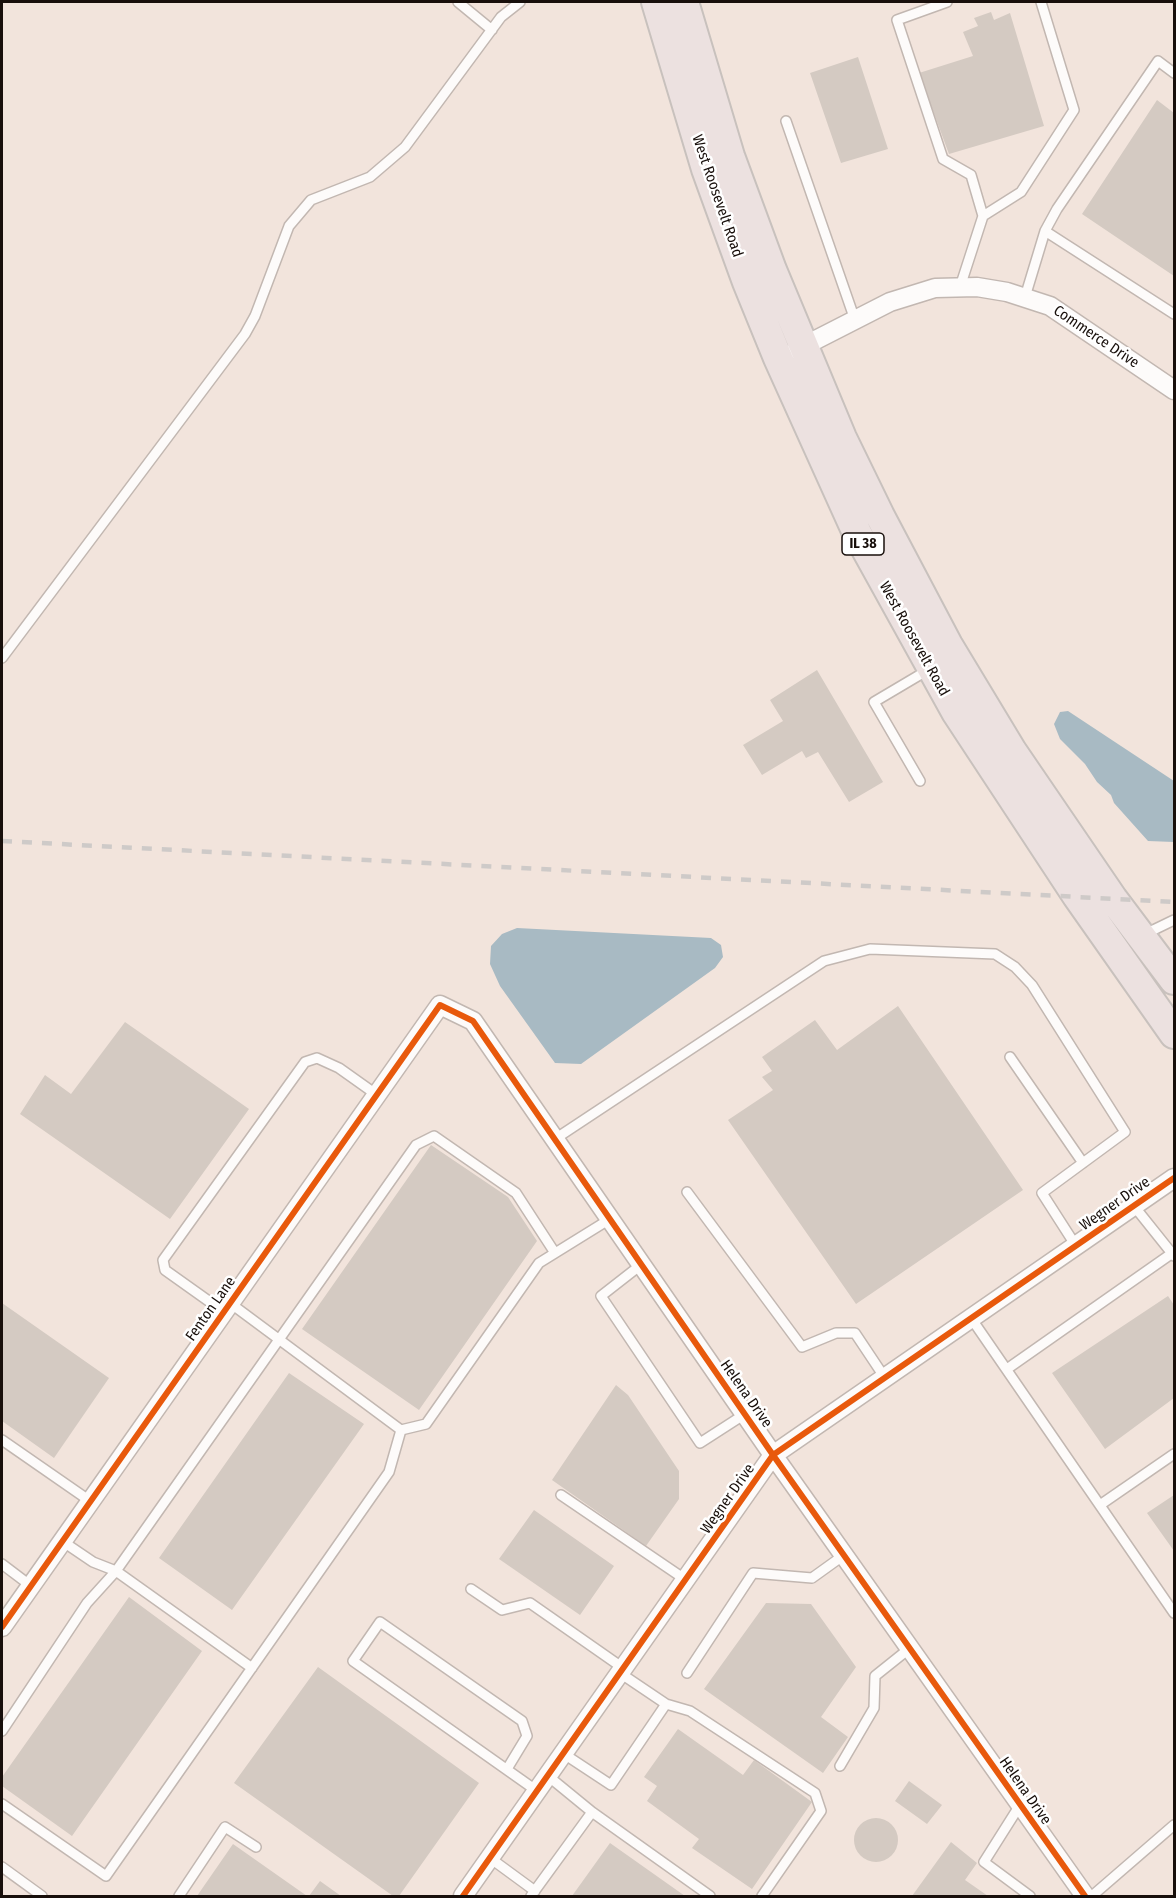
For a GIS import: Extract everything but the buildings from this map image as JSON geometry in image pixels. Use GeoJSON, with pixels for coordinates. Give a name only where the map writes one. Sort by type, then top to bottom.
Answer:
{"type":"FeatureCollection","features":[{"type":"Feature","properties":{"kind":"main road","name":"West Roosevelt Road"},"geometry":{"type":"LineString","coordinates":[[656,2],[706,169],[747,282],[790,352],[948,645],[1018,760],[1174,980]]}},
{"type":"Feature","properties":{"kind":"main road","name":"West Roosevelt Road"},"geometry":{"type":"LineString","coordinates":[[684,2],[790,352],[858,533],[930,669],[1021,814],[1174,1034]]}},
{"type":"Feature","properties":{"kind":"street","name":"Commerce Drive"},"geometry":{"type":"LineString","coordinates":[[790,352],[890,302],[935,288],[977,286],[1025,297],[1062,313],[1174,390]]}},
{"type":"Feature","properties":{"kind":"street","name":"Fenton Lane"},"geometry":{"type":"LineString","coordinates":[[2,1627],[440,1005]]}},
{"type":"Feature","properties":{"kind":"street","name":"Helena Drive"},"geometry":{"type":"LineString","coordinates":[[440,1005],[473,1021],[773,1455],[1085,1896]]}},
{"type":"Feature","properties":{"kind":"street","name":"Wegner Drive"},"geometry":{"type":"LineString","coordinates":[[469,1894],[490,1858],[773,1455],[1174,1178]]}},
{"type":"Feature","properties":{"kind":"lane"},"geometry":{"type":"LineString","coordinates":[[458,2],[492,30]]}},
{"type":"Feature","properties":{"kind":"lane"},"geometry":{"type":"LineString","coordinates":[[2,658],[244,334],[255,316],[289,226],[311,200],[370,177],[405,147],[501,17],[520,2]]}},
{"type":"Feature","properties":{"kind":"lane"},"geometry":{"type":"LineString","coordinates":[[947,2],[897,20],[943,159],[972,175],[983,216],[960,287]]}},
{"type":"Feature","properties":{"kind":"lane"},"geometry":{"type":"LineString","coordinates":[[983,216],[1021,192],[1074,110],[1041,2]]}},
{"type":"Feature","properties":{"kind":"lane"},"geometry":{"type":"LineString","coordinates":[[1025,297],[1045,231],[1057,209],[1158,61],[1174,73]]}},
{"type":"Feature","properties":{"kind":"lane"},"geometry":{"type":"LineString","coordinates":[[786,121],[855,320]]}},
{"type":"Feature","properties":{"kind":"lane"},"geometry":{"type":"LineString","coordinates":[[1045,231],[1174,314]]}},
{"type":"Feature","properties":{"kind":"lane"},"geometry":{"type":"LineString","coordinates":[[920,781],[874,702],[930,669]]}},
{"type":"Feature","properties":{"kind":"lane"},"geometry":{"type":"LineString","coordinates":[[1141,936],[1174,920]]}},
{"type":"Feature","properties":{"kind":"lane"},"geometry":{"type":"LineString","coordinates":[[555,1139],[824,961],[870,949],[995,954],[1015,968],[1032,985],[1125,1132],[1042,1193],[1076,1246]]}},
{"type":"Feature","properties":{"kind":"lane"},"geometry":{"type":"LineString","coordinates":[[1010,1057],[1083,1163]]}},
{"type":"Feature","properties":{"kind":"lane"},"geometry":{"type":"LineString","coordinates":[[377,1095],[339,1068],[316,1058],[305,1062],[163,1260],[165,1270],[278,1340],[401,1430],[426,1424],[539,1263],[610,1219]]}},
{"type":"Feature","properties":{"kind":"lane"},"geometry":{"type":"LineString","coordinates":[[2,1731],[87,1603],[116,1571],[416,1144],[434,1136],[516,1193],[555,1253]]}},
{"type":"Feature","properties":{"kind":"lane"},"geometry":{"type":"LineString","coordinates":[[687,1192],[802,1347],[837,1333],[855,1333],[885,1378]]}},
{"type":"Feature","properties":{"kind":"lane"},"geometry":{"type":"LineString","coordinates":[[1007,1369],[1173,1255],[1134,1206]]}},
{"type":"Feature","properties":{"kind":"lane"},"geometry":{"type":"LineString","coordinates":[[642,1264],[601,1296],[700,1443],[745,1414]]}},
{"type":"Feature","properties":{"kind":"lane"},"geometry":{"type":"LineString","coordinates":[[971,1318],[1174,1613]]}},
{"type":"Feature","properties":{"kind":"lane"},"geometry":{"type":"LineString","coordinates":[[2,1804],[106,1876],[389,1472],[401,1430]]}},
{"type":"Feature","properties":{"kind":"lane"},"geometry":{"type":"LineString","coordinates":[[2,1440],[90,1501]]}},
{"type":"Feature","properties":{"kind":"lane"},"geometry":{"type":"LineString","coordinates":[[1100,1506],[1174,1454]]}},
{"type":"Feature","properties":{"kind":"lane"},"geometry":{"type":"LineString","coordinates":[[561,1495],[686,1580]]}},
{"type":"Feature","properties":{"kind":"lane"},"geometry":{"type":"LineString","coordinates":[[62,1542],[93,1562],[116,1571],[252,1668]]}},
{"type":"Feature","properties":{"kind":"lane"},"geometry":{"type":"LineString","coordinates":[[687,1673],[753,1573],[812,1578],[844,1555]]}},
{"type":"Feature","properties":{"kind":"lane"},"geometry":{"type":"LineString","coordinates":[[2,1564],[31,1586]]}},
{"type":"Feature","properties":{"kind":"lane"},"geometry":{"type":"LineString","coordinates":[[471,1589],[502,1610],[530,1603],[666,1704],[690,1711],[815,1792],[821,1811],[762,1896]]}},
{"type":"Feature","properties":{"kind":"lane"},"geometry":{"type":"LineString","coordinates":[[507,1768],[527,1736],[522,1721],[380,1622],[353,1661],[537,1791]]}},
{"type":"Feature","properties":{"kind":"lane"},"geometry":{"type":"LineString","coordinates":[[840,1766],[874,1708],[875,1676],[910,1648]]}},
{"type":"Feature","properties":{"kind":"lane"},"geometry":{"type":"LineString","coordinates":[[564,1754],[610,1785],[666,1704]]}},
{"type":"Feature","properties":{"kind":"lane"},"geometry":{"type":"LineString","coordinates":[[548,1776],[592,1812],[710,1896]]}},
{"type":"Feature","properties":{"kind":"lane"},"geometry":{"type":"LineString","coordinates":[[1020,1805],[984,1862],[1030,1896]]}},
{"type":"Feature","properties":{"kind":"lane"},"geometry":{"type":"LineString","coordinates":[[490,1858],[533,1894],[592,1812]]}},
{"type":"Feature","properties":{"kind":"lane"},"geometry":{"type":"LineString","coordinates":[[1092,1896],[1174,1825]]}},
{"type":"Feature","properties":{"kind":"lane"},"geometry":{"type":"LineString","coordinates":[[179,1896],[225,1827],[256,1847]]}},
{"type":"Feature","properties":{"kind":"lane"},"geometry":{"type":"LineString","coordinates":[[2,1866],[42,1896]]}},
{"type":"Feature","properties":{"kind":"shaded area"},"geometry":{"type":"Polygon","coordinates":[[[1068,711],[1174,781],[1174,842],[1148,841],[1114,803],[1111,795],[1097,782],[1085,764],[1060,739],[1054,724],[1060,712],[1068,711]]]}},
{"type":"Feature","properties":{"kind":"shaded area"},"geometry":{"type":"Polygon","coordinates":[[[517,928],[711,938],[721,945],[723,957],[715,968],[581,1064],[555,1063],[500,986],[490,964],[491,946],[502,934],[517,928]]]}},
{"type":"Feature","properties":{"kind":"railway"},"geometry":{"type":"LineString","coordinates":[[2,841],[1174,902]]}},
{"type":"Feature","properties":{"kind":"cycle path"},"geometry":{"type":"LineString","coordinates":[[2,1627],[440,1005],[473,1021],[773,1455],[1085,1896]]}},
{"type":"Feature","properties":{"kind":"cycle path"},"geometry":{"type":"LineString","coordinates":[[463,1896],[773,1455],[1174,1178]]}}]}
